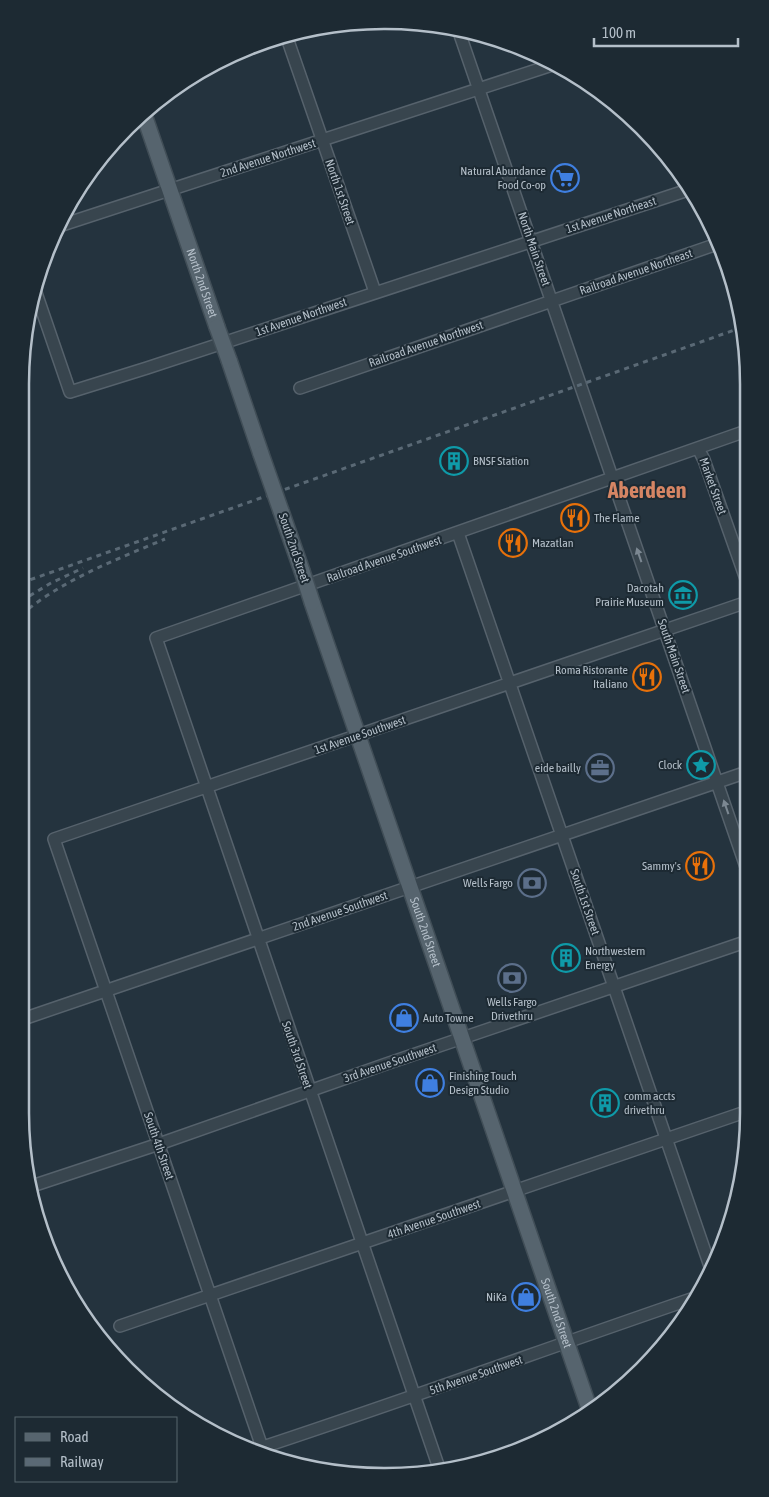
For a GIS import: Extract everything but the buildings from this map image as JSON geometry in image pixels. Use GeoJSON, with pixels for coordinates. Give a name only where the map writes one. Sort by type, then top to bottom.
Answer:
{"type":"FeatureCollection","features":[{"type":"Feature","properties":{"kind":"main road","name":"North 2nd Street"},"geometry":{"type":"LineString","coordinates":[[146,121],[261,454]]}},
{"type":"Feature","properties":{"kind":"main road","name":"South 2nd Street"},"geometry":{"type":"LineString","coordinates":[[261,454],[588,1404]]}},
{"type":"Feature","properties":{"kind":"street","name":"North Main Street"},"geometry":{"type":"LineString","coordinates":[[461,38],[581,385]]}},
{"type":"Feature","properties":{"kind":"street","name":"North 1st Street"},"geometry":{"type":"LineString","coordinates":[[288,42],[374,292]]}},
{"type":"Feature","properties":{"kind":"street","name":"2nd Avenue Northwest"},"geometry":{"type":"LineString","coordinates":[[67,223],[546,67]]}},
{"type":"Feature","properties":{"kind":"street","name":"1st Avenue Northeast"},"geometry":{"type":"LineString","coordinates":[[532,241],[683,191]]}},
{"type":"Feature","properties":{"kind":"street","name":"1st Avenue Northwest"},"geometry":{"type":"LineString","coordinates":[[39,301],[70,392],[532,241]]}},
{"type":"Feature","properties":{"kind":"street","name":"Railroad Avenue Northeast"},"geometry":{"type":"LineString","coordinates":[[552,301],[712,246]]}},
{"type":"Feature","properties":{"kind":"street","name":"Railroad Avenue Northwest"},"geometry":{"type":"LineString","coordinates":[[300,388],[552,301]]}},
{"type":"Feature","properties":{"kind":"street","name":"South Main Street"},"geometry":{"type":"LineString","coordinates":[[581,385],[740,849]]}},
{"type":"Feature","properties":{"kind":"street","name":"Railroad Avenue Southwest"},"geometry":{"type":"LineString","coordinates":[[156,638],[740,433]]}},
{"type":"Feature","properties":{"kind":"street","name":"Market Street"},"geometry":{"type":"LineString","coordinates":[[698,448],[740,562]]}},
{"type":"Feature","properties":{"kind":"street","name":"South 1st Street"},"geometry":{"type":"LineString","coordinates":[[458,533],[708,1261]]}},
{"type":"Feature","properties":{"kind":"street","name":"1st Avenue Southwest"},"geometry":{"type":"LineString","coordinates":[[54,839],[740,604]]}},
{"type":"Feature","properties":{"kind":"street","name":"South 3rd Street"},"geometry":{"type":"LineString","coordinates":[[156,638],[438,1464]]}},
{"type":"Feature","properties":{"kind":"street","name":"2nd Avenue Southwest"},"geometry":{"type":"LineString","coordinates":[[29,1017],[740,774]]}},
{"type":"Feature","properties":{"kind":"street","name":"South 4th Street"},"geometry":{"type":"LineString","coordinates":[[54,839],[211,1296],[259,1445]]}},
{"type":"Feature","properties":{"kind":"street","name":"3rd Avenue Southwest"},"geometry":{"type":"LineString","coordinates":[[37,1184],[740,944]]}},
{"type":"Feature","properties":{"kind":"street","name":"4th Avenue Southwest"},"geometry":{"type":"LineString","coordinates":[[120,1326],[740,1114]]}},
{"type":"Feature","properties":{"kind":"street","name":"5th Avenue Southwest"},"geometry":{"type":"LineString","coordinates":[[267,1448],[686,1301]]}},
{"type":"Feature","properties":{"kind":"railway"},"geometry":{"type":"LineString","coordinates":[[29,580],[736,330]]}},
{"type":"Feature","properties":{"kind":"railway"},"geometry":{"type":"LineString","coordinates":[[29,609],[71,581],[165,539]]}},
{"type":"Feature","properties":{"kind":"railway"},"geometry":{"type":"LineString","coordinates":[[29,596],[51,583],[83,568]]}},
{"type":"Feature","properties":{"kind":"place","name":"Natural Abundance Food Co-op"},"geometry":{"type":"Point","coordinates":[565,178]}},
{"type":"Feature","properties":{"kind":"place","name":"BNSF Station"},"geometry":{"type":"Point","coordinates":[454,461]}},
{"type":"Feature","properties":{"kind":"place","name":"The Flame"},"geometry":{"type":"Point","coordinates":[575,518]}},
{"type":"Feature","properties":{"kind":"place","name":"Mazatlan"},"geometry":{"type":"Point","coordinates":[513,543]}},
{"type":"Feature","properties":{"kind":"place","name":"Dacotah Prairie Museum"},"geometry":{"type":"Point","coordinates":[683,595]}},
{"type":"Feature","properties":{"kind":"place","name":"Roma Ristorante Italiano"},"geometry":{"type":"Point","coordinates":[647,677]}},
{"type":"Feature","properties":{"kind":"place","name":"Clock"},"geometry":{"type":"Point","coordinates":[701,765]}},
{"type":"Feature","properties":{"kind":"place","name":"eide bailly"},"geometry":{"type":"Point","coordinates":[600,768]}},
{"type":"Feature","properties":{"kind":"place","name":"Sammy's"},"geometry":{"type":"Point","coordinates":[700,866]}},
{"type":"Feature","properties":{"kind":"place","name":"Wells Fargo"},"geometry":{"type":"Point","coordinates":[532,883]}},
{"type":"Feature","properties":{"kind":"place","name":"Northwestern Energy"},"geometry":{"type":"Point","coordinates":[566,958]}},
{"type":"Feature","properties":{"kind":"place","name":"Wells Fargo Drivethru"},"geometry":{"type":"Point","coordinates":[512,978]}},
{"type":"Feature","properties":{"kind":"place","name":"Auto Towne"},"geometry":{"type":"Point","coordinates":[404,1018]}},
{"type":"Feature","properties":{"kind":"place","name":"Finishing Touch Design Studio"},"geometry":{"type":"Point","coordinates":[430,1083]}},
{"type":"Feature","properties":{"kind":"place","name":"comm accts drivethru"},"geometry":{"type":"Point","coordinates":[605,1103]}},
{"type":"Feature","properties":{"kind":"place","name":"NiKa"},"geometry":{"type":"Point","coordinates":[526,1297]}},
{"type":"Feature","properties":{"kind":"district","name":"Aberdeen"},"geometry":{"type":"Point","coordinates":[647,490]}}]}
